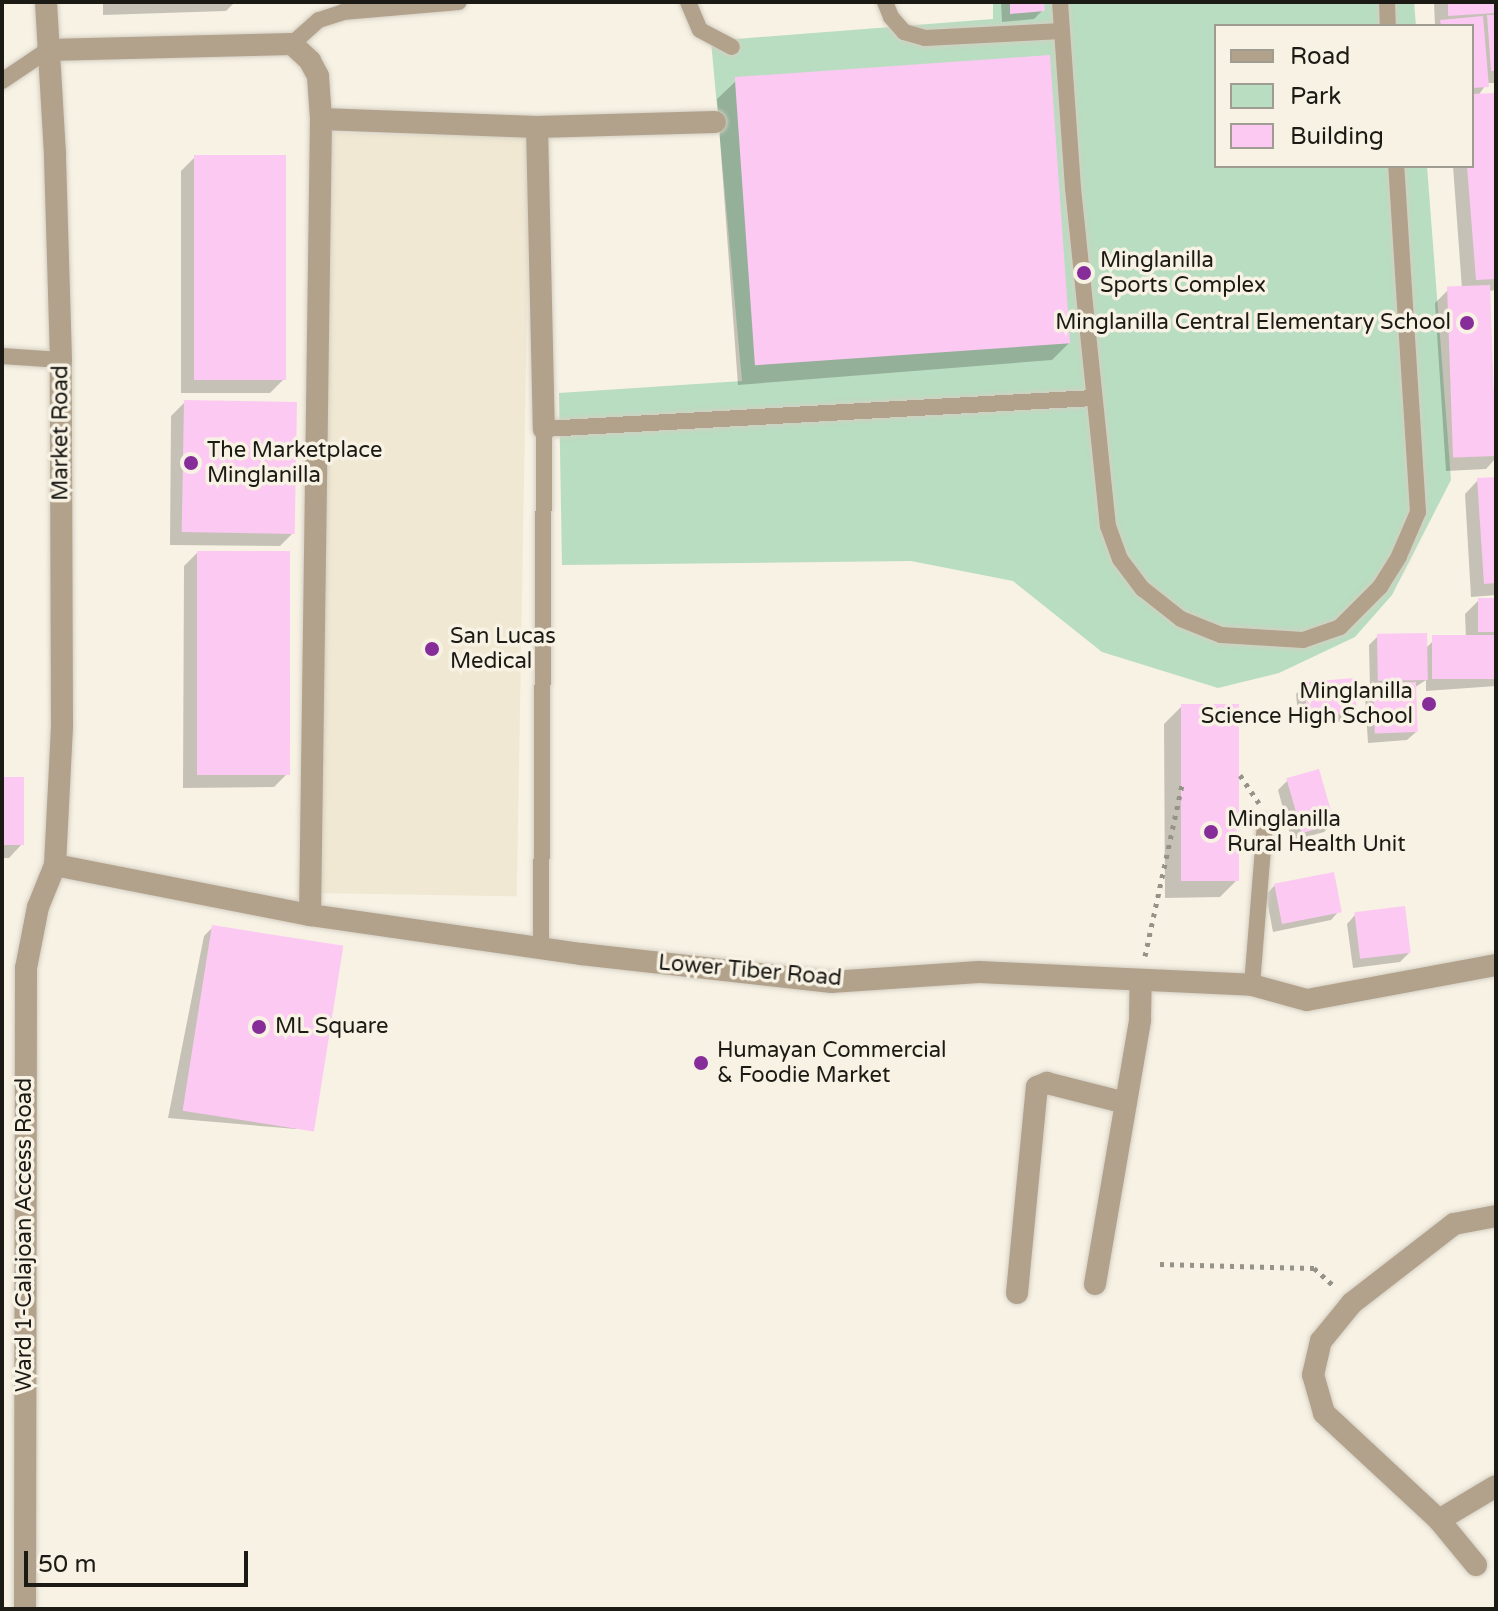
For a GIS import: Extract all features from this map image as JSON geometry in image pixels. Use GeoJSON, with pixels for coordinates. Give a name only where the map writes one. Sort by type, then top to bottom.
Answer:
{"type":"FeatureCollection","features":[{"type":"Feature","properties":{"kind":"street","name":"Market Road"},"geometry":{"type":"LineString","coordinates":[[46,2],[61,360],[62,725],[55,865]]}},
{"type":"Feature","properties":{"kind":"street"},"geometry":{"type":"LineString","coordinates":[[48,50],[253,42],[292,44],[310,61],[318,76],[321,119],[310,915]]}},
{"type":"Feature","properties":{"kind":"street"},"geometry":{"type":"LineString","coordinates":[[321,119],[537,127],[715,122]]}},
{"type":"Feature","properties":{"kind":"street"},"geometry":{"type":"LineString","coordinates":[[537,127],[544,429]]}},
{"type":"Feature","properties":{"kind":"street","name":"Lower Tiber Road"},"geometry":{"type":"LineString","coordinates":[[55,865],[310,915],[541,948],[831,982],[979,972],[1252,985],[1307,1000],[1496,965]]}},
{"type":"Feature","properties":{"kind":"street","name":"Ward 1-Calajoan Access Road"},"geometry":{"type":"LineString","coordinates":[[25,1609],[26,968],[38,907],[55,865]]}},
{"type":"Feature","properties":{"kind":"street"},"geometry":{"type":"LineString","coordinates":[[1095,1284],[1140,1020],[1141,981]]}},
{"type":"Feature","properties":{"kind":"street"},"geometry":{"type":"LineString","coordinates":[[1017,1293],[1037,1087],[1047,1083],[1126,1103]]}},
{"type":"Feature","properties":{"kind":"street"},"geometry":{"type":"LineString","coordinates":[[1476,1565],[1439,1520],[1324,1413],[1313,1375],[1321,1341],[1352,1303],[1454,1224],[1496,1216]]}},
{"type":"Feature","properties":{"kind":"street"},"geometry":{"type":"LineString","coordinates":[[1439,1520],[1496,1486]]}},
{"type":"Feature","properties":{"kind":"lane"},"geometry":{"type":"LineString","coordinates":[[292,44],[319,20],[343,12],[459,2]]}},
{"type":"Feature","properties":{"kind":"lane"},"geometry":{"type":"LineString","coordinates":[[688,2],[700,30],[732,47]]}},
{"type":"Feature","properties":{"kind":"lane"},"geometry":{"type":"LineString","coordinates":[[885,2],[891,17],[904,32],[925,38],[1062,31]]}},
{"type":"Feature","properties":{"kind":"lane"},"geometry":{"type":"LineString","coordinates":[[1060,2],[1093,398],[1108,526],[1120,559],[1143,589],[1181,619],[1221,635],[1303,640],[1340,627],[1380,587],[1399,556],[1418,512],[1396,168]]}},
{"type":"Feature","properties":{"kind":"lane"},"geometry":{"type":"LineString","coordinates":[[1387,2],[1388,24]]}},
{"type":"Feature","properties":{"kind":"lane"},"geometry":{"type":"LineString","coordinates":[[2,81],[48,50]]}},
{"type":"Feature","properties":{"kind":"lane"},"geometry":{"type":"LineString","coordinates":[[2,356],[61,360]]}},
{"type":"Feature","properties":{"kind":"lane"},"geometry":{"type":"LineString","coordinates":[[541,948],[544,429],[1093,398]]}},
{"type":"Feature","properties":{"kind":"lane"},"geometry":{"type":"LineString","coordinates":[[1252,985],[1265,823]]}},
{"type":"Feature","properties":{"kind":"path"},"geometry":{"type":"LineString","coordinates":[[1240,775],[1260,804],[1265,823]]}},
{"type":"Feature","properties":{"kind":"path"},"geometry":{"type":"LineString","coordinates":[[1141,981],[1150,920],[1182,785]]}},
{"type":"Feature","properties":{"kind":"path"},"geometry":{"type":"LineString","coordinates":[[1160,1264],[1314,1268],[1352,1303]]}},
{"type":"Feature","properties":{"kind":"shaded area","name":"San Lucas Medical"},"geometry":{"type":"Polygon","coordinates":[[[327,133],[530,137],[517,896],[314,893],[327,133]]]}},
{"type":"Feature","properties":{"kind":"green space","name":"Minglanilla Sports Complex"},"geometry":{"type":"Polygon","coordinates":[[[993,2],[1414,2],[1416,24],[1214,24],[1214,168],[1427,168],[1451,480],[1392,595],[1355,637],[1279,673],[1218,688],[1102,652],[1013,581],[911,561],[562,565],[559,393],[742,381],[711,41],[993,19],[993,2]]]}},
{"type":"Feature","properties":{"kind":"building"},"geometry":{"type":"Polygon","coordinates":[[[1010,2],[1044,2],[1045,11],[1010,14],[1010,2]]]}},
{"type":"Feature","properties":{"kind":"building"},"geometry":{"type":"Polygon","coordinates":[[[1448,2],[1496,2],[1496,13],[1448,16],[1448,2]]]}},
{"type":"Feature","properties":{"kind":"building"},"geometry":{"type":"Polygon","coordinates":[[[1487,15],[1496,15],[1496,71],[1491,71],[1487,15]]]}},
{"type":"Feature","properties":{"kind":"building"},"geometry":{"type":"Polygon","coordinates":[[[1483,16],[1489,87],[1474,88],[1474,24],[1441,24],[1440,20],[1483,16]]]}},
{"type":"Feature","properties":{"kind":"building"},"geometry":{"type":"Polygon","coordinates":[[[1050,55],[1070,343],[755,365],[735,77],[1050,55]]]}},
{"type":"Feature","properties":{"kind":"building"},"geometry":{"type":"Polygon","coordinates":[[[1496,93],[1496,279],[1476,280],[1467,168],[1474,168],[1474,94],[1496,93]]]}},
{"type":"Feature","properties":{"kind":"building"},"geometry":{"type":"Polygon","coordinates":[[[194,155],[286,155],[286,380],[194,380],[194,155]]]}},
{"type":"Feature","properties":{"kind":"building"},"geometry":{"type":"Polygon","coordinates":[[[1490,285],[1496,456],[1453,457],[1447,287],[1490,285]]]}},
{"type":"Feature","properties":{"kind":"building"},"geometry":{"type":"Polygon","coordinates":[[[184,400],[297,402],[295,534],[182,532],[184,400]]]}},
{"type":"Feature","properties":{"kind":"building"},"geometry":{"type":"Polygon","coordinates":[[[1496,477],[1496,583],[1484,584],[1477,478],[1496,477]]]}},
{"type":"Feature","properties":{"kind":"building"},"geometry":{"type":"Polygon","coordinates":[[[197,551],[290,551],[290,775],[197,775],[197,551]]]}},
{"type":"Feature","properties":{"kind":"building"},"geometry":{"type":"Polygon","coordinates":[[[1478,598],[1496,598],[1496,632],[1478,632],[1478,598]]]}},
{"type":"Feature","properties":{"kind":"building"},"geometry":{"type":"Polygon","coordinates":[[[1427,633],[1428,680],[1378,681],[1377,634],[1427,633]]]}},
{"type":"Feature","properties":{"kind":"building"},"geometry":{"type":"Polygon","coordinates":[[[1432,635],[1496,635],[1496,679],[1432,679],[1432,635]]]}},
{"type":"Feature","properties":{"kind":"building"},"geometry":{"type":"Polygon","coordinates":[[[1354,678],[1357,713],[1307,717],[1304,682],[1354,678]]]}},
{"type":"Feature","properties":{"kind":"building"},"geometry":{"type":"Polygon","coordinates":[[[1416,682],[1418,732],[1375,733],[1373,684],[1416,682]]]}},
{"type":"Feature","properties":{"kind":"building","name":"Minglanilla Rural Health Unit"},"geometry":{"type":"Polygon","coordinates":[[[1181,704],[1239,704],[1239,881],[1181,881],[1181,704]]]}},
{"type":"Feature","properties":{"kind":"building"},"geometry":{"type":"Polygon","coordinates":[[[1319,769],[1335,824],[1302,833],[1286,778],[1319,769]]]}},
{"type":"Feature","properties":{"kind":"building"},"geometry":{"type":"Polygon","coordinates":[[[2,777],[24,777],[24,845],[2,845],[2,777]]]}},
{"type":"Feature","properties":{"kind":"building"},"geometry":{"type":"Polygon","coordinates":[[[1334,872],[1342,912],[1282,924],[1274,884],[1334,872]]]}},
{"type":"Feature","properties":{"kind":"building"},"geometry":{"type":"Polygon","coordinates":[[[1405,906],[1411,953],[1360,959],[1354,912],[1405,906]]]}},
{"type":"Feature","properties":{"kind":"building","name":"ML Square"},"geometry":{"type":"Polygon","coordinates":[[[212,925],[343,946],[314,1131],[183,1111],[212,925]]]}},
{"type":"Feature","properties":{"kind":"place","name":"Minglanilla Sports Complex"},"geometry":{"type":"Point","coordinates":[1084,273]}},
{"type":"Feature","properties":{"kind":"place","name":"Minglanilla Central Elementary School"},"geometry":{"type":"Point","coordinates":[1467,323]}},
{"type":"Feature","properties":{"kind":"place","name":"The Marketplace Minglanilla"},"geometry":{"type":"Point","coordinates":[191,463]}},
{"type":"Feature","properties":{"kind":"place","name":"San Lucas Medical"},"geometry":{"type":"Point","coordinates":[432,649]}},
{"type":"Feature","properties":{"kind":"place","name":"Minglanilla Science High School"},"geometry":{"type":"Point","coordinates":[1429,704]}},
{"type":"Feature","properties":{"kind":"place","name":"Minglanilla Rural Health Unit"},"geometry":{"type":"Point","coordinates":[1211,832]}},
{"type":"Feature","properties":{"kind":"place","name":"ML Square"},"geometry":{"type":"Point","coordinates":[259,1027]}},
{"type":"Feature","properties":{"kind":"place","name":"Humayan Commercial & Foodie Market"},"geometry":{"type":"Point","coordinates":[701,1063]}}]}
